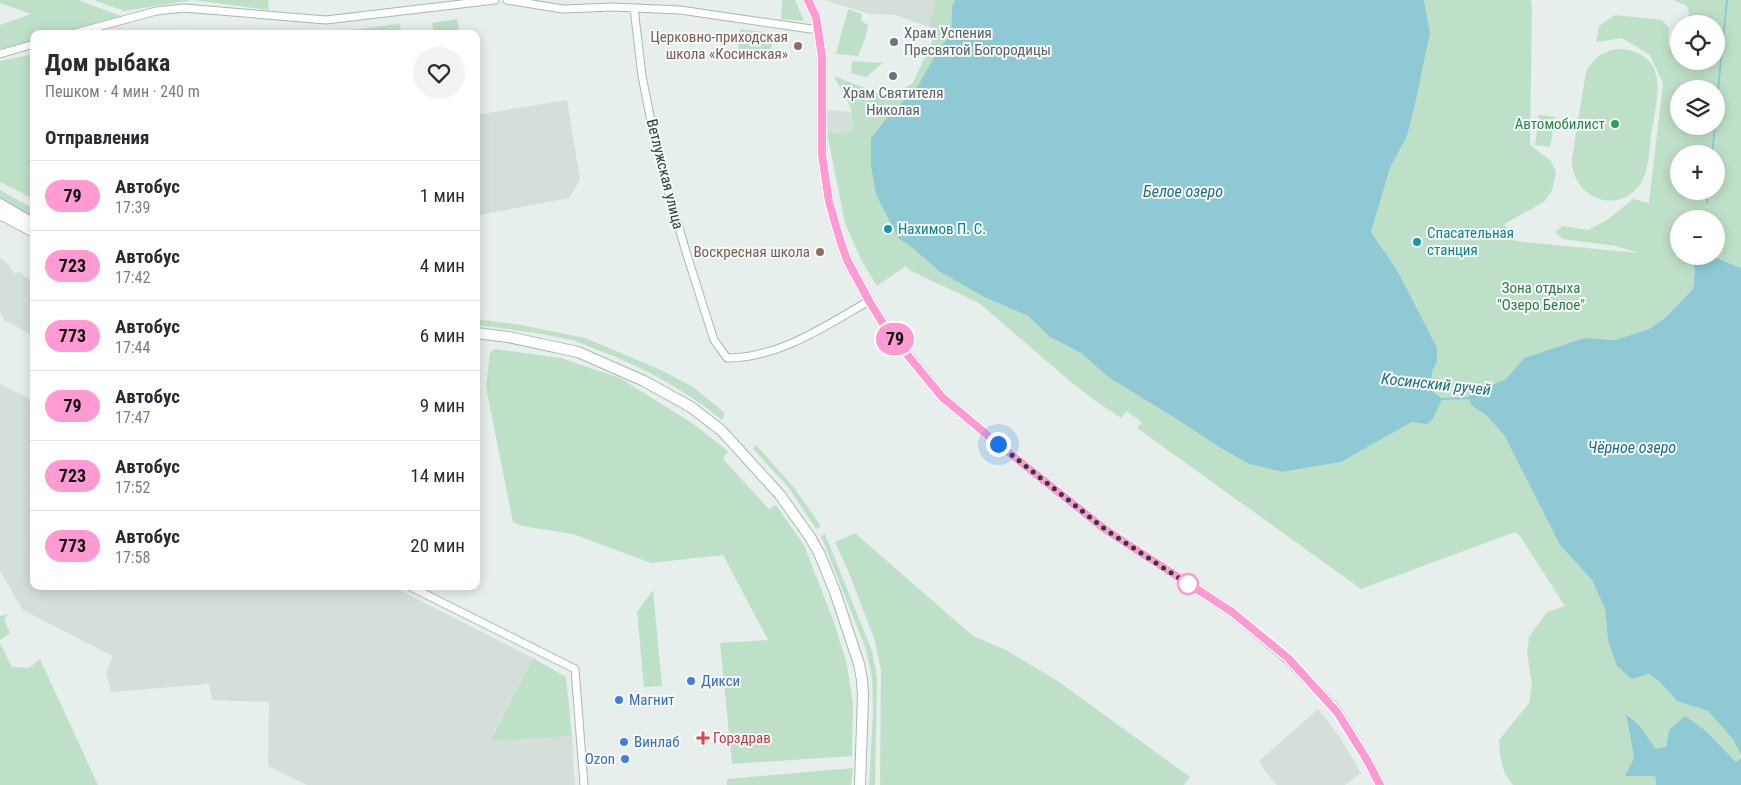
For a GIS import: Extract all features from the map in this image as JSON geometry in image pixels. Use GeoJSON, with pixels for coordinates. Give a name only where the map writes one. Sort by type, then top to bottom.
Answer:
{"type":"FeatureCollection","features":[{"type":"Feature","properties":{"kind":"main road"},"geometry":{"type":"LineString","coordinates":[[0,204],[30,222]]}},
{"type":"Feature","properties":{"kind":"main road"},"geometry":{"type":"LineString","coordinates":[[0,214],[30,230]]}},
{"type":"Feature","properties":{"kind":"main road"},"geometry":{"type":"LineString","coordinates":[[480,334],[508,337],[578,352],[644,381],[691,407],[722,431],[780,495],[810,537],[820,555],[835,592],[858,664],[863,695],[860,785]]}},
{"type":"Feature","properties":{"kind":"street"},"geometry":{"type":"LineString","coordinates":[[87,30],[156,11],[184,8],[326,20],[496,0]]}},
{"type":"Feature","properties":{"kind":"street"},"geometry":{"type":"LineString","coordinates":[[507,0],[563,9],[634,8],[680,10],[818,30]]}},
{"type":"Feature","properties":{"kind":"street"},"geometry":{"type":"LineString","coordinates":[[808,0],[813,10],[818,30],[822,57],[822,155],[825,181],[847,260],[887,330],[942,397],[998,444],[1106,530],[1232,612],[1288,658],[1337,712],[1380,785]]}},
{"type":"Feature","properties":{"kind":"street","name":"Ветлужская улица"},"geometry":{"type":"LineString","coordinates":[[634,8],[642,76],[657,151],[714,340],[728,358],[743,358],[762,354],[801,340],[869,301]]}},
{"type":"Feature","properties":{"kind":"street"},"geometry":{"type":"LineString","coordinates":[[0,54],[30,45]]}},
{"type":"Feature","properties":{"kind":"street"},"geometry":{"type":"LineString","coordinates":[[417,590],[575,669],[584,785]]}},
{"type":"Feature","properties":{"kind":"shaded area"},"geometry":{"type":"Polygon","coordinates":[[[824,0],[935,0],[929,27],[896,15],[870,14],[824,0]]]}},
{"type":"Feature","properties":{"kind":"shaded area"},"geometry":{"type":"Polygon","coordinates":[[[567,100],[580,180],[569,198],[480,215],[480,114],[567,100]]]}},
{"type":"Feature","properties":{"kind":"shaded area"},"geometry":{"type":"Polygon","coordinates":[[[827,110],[851,112],[853,132],[827,133],[827,110]]]}},
{"type":"Feature","properties":{"kind":"shaded area"},"geometry":{"type":"Polygon","coordinates":[[[0,258],[7,263],[15,274],[19,272],[30,280],[30,334],[4,320],[0,312],[0,258]]]}},
{"type":"Feature","properties":{"kind":"shaded area"},"geometry":{"type":"Polygon","coordinates":[[[0,384],[30,399],[30,590],[399,590],[533,658],[490,740],[572,736],[575,785],[307,785],[268,766],[269,702],[212,700],[209,684],[111,692],[106,672],[113,656],[23,610],[0,571],[0,384]]]}},
{"type":"Feature","properties":{"kind":"shaded area"},"geometry":{"type":"Polygon","coordinates":[[[1318,709],[1339,736],[1361,773],[1345,785],[1277,785],[1259,761],[1318,709]]]}},
{"type":"Feature","properties":{"kind":"green space"},"geometry":{"type":"Polygon","coordinates":[[[0,0],[78,0],[121,16],[70,30],[30,30],[30,41],[0,49],[0,25],[31,14],[0,3],[0,0]]]}},
{"type":"Feature","properties":{"kind":"green space"},"geometry":{"type":"Polygon","coordinates":[[[94,0],[193,0],[124,11],[94,0]]]}},
{"type":"Feature","properties":{"kind":"green space"},"geometry":{"type":"Polygon","coordinates":[[[193,0],[268,0],[269,10],[193,0]]]}},
{"type":"Feature","properties":{"kind":"green space"},"geometry":{"type":"Polygon","coordinates":[[[782,0],[795,0],[804,21],[781,19],[782,0]]]}},
{"type":"Feature","properties":{"kind":"green space","name":"Зона отдыха \"Озеро Белое\""},"geometry":{"type":"Polygon","coordinates":[[[935,0],[955,0],[952,6],[951,35],[941,47],[917,87],[886,119],[871,138],[871,167],[876,195],[899,239],[940,272],[986,298],[1028,316],[1050,337],[1081,353],[1108,377],[1221,448],[1249,464],[1282,472],[1341,462],[1412,422],[1431,390],[1432,371],[1437,361],[1397,270],[1371,232],[1390,168],[1407,136],[1415,105],[1430,33],[1424,0],[1531,0],[1530,145],[1551,161],[1556,172],[1552,191],[1544,202],[1504,224],[1515,241],[1638,253],[1616,246],[1563,239],[1555,232],[1563,226],[1588,230],[1607,220],[1633,199],[1649,203],[1663,83],[1650,55],[1622,38],[1596,42],[1599,26],[1615,15],[1662,20],[1669,28],[1670,70],[1725,70],[1725,15],[1688,15],[1687,6],[1673,0],[1741,0],[1741,268],[1725,261],[1725,210],[1670,210],[1670,265],[1694,265],[1695,271],[1693,289],[1665,318],[1649,329],[1615,340],[1584,338],[1524,358],[1506,379],[1470,392],[1472,406],[1486,415],[1504,435],[1560,545],[1592,580],[1605,609],[1608,640],[1632,679],[1649,674],[1660,682],[1677,701],[1708,711],[1732,738],[1741,755],[1736,762],[1706,731],[1669,730],[1666,748],[1656,749],[1639,725],[1627,714],[1634,758],[1655,776],[1656,785],[1513,785],[1504,770],[1499,740],[1529,703],[1532,685],[1527,653],[1529,637],[1547,612],[1565,606],[1520,536],[1515,532],[1361,589],[1137,428],[1142,422],[1126,411],[1121,418],[1097,402],[1072,383],[979,303],[909,270],[906,266],[877,286],[861,260],[845,223],[827,133],[853,132],[851,108],[834,76],[888,97],[913,83],[937,30],[929,27],[935,0]]]}},
{"type":"Feature","properties":{"kind":"green space"},"geometry":{"type":"Polygon","coordinates":[[[848,9],[862,14],[861,21],[868,25],[858,56],[836,54],[848,9]]]}},
{"type":"Feature","properties":{"kind":"green space"},"geometry":{"type":"Polygon","coordinates":[[[457,19],[459,30],[433,30],[432,23],[457,19]]]}},
{"type":"Feature","properties":{"kind":"green space"},"geometry":{"type":"Polygon","coordinates":[[[399,24],[401,30],[351,30],[399,24]]]}},
{"type":"Feature","properties":{"kind":"green space"},"geometry":{"type":"Polygon","coordinates":[[[740,29],[773,33],[771,53],[738,49],[740,29]]]}},
{"type":"Feature","properties":{"kind":"green space","name":"Автомобилист"},"geometry":{"type":"Polygon","coordinates":[[[1618,49],[1635,52],[1647,59],[1654,68],[1657,80],[1656,107],[1648,162],[1642,182],[1628,196],[1617,200],[1606,200],[1595,197],[1578,182],[1573,171],[1572,158],[1586,72],[1599,56],[1608,51],[1618,49]]]}},
{"type":"Feature","properties":{"kind":"green space"},"geometry":{"type":"Polygon","coordinates":[[[29,55],[30,197],[0,182],[0,61],[29,55]]]}},
{"type":"Feature","properties":{"kind":"green space"},"geometry":{"type":"Polygon","coordinates":[[[852,61],[883,63],[866,77],[851,73],[852,61]]]}},
{"type":"Feature","properties":{"kind":"green space"},"geometry":{"type":"Polygon","coordinates":[[[1539,115],[1555,117],[1550,147],[1535,145],[1539,115]]]}},
{"type":"Feature","properties":{"kind":"green space"},"geometry":{"type":"Polygon","coordinates":[[[0,190],[30,207],[30,215],[0,198],[0,190]]]}},
{"type":"Feature","properties":{"kind":"green space"},"geometry":{"type":"Polygon","coordinates":[[[480,320],[521,325],[585,338],[661,370],[693,387],[725,413],[722,420],[680,390],[650,373],[578,342],[538,333],[480,326],[480,320]]]}},
{"type":"Feature","properties":{"kind":"green space"},"geometry":{"type":"Polygon","coordinates":[[[495,349],[561,358],[620,378],[692,423],[728,451],[723,459],[769,509],[776,505],[804,545],[835,625],[847,665],[853,704],[852,756],[732,764],[720,643],[768,640],[723,555],[651,563],[573,534],[522,526],[513,522],[486,387],[490,352],[495,349]]]}},
{"type":"Feature","properties":{"kind":"green space"},"geometry":{"type":"Polygon","coordinates":[[[756,445],[793,486],[821,526],[816,529],[789,488],[753,449],[756,445]]]}},
{"type":"Feature","properties":{"kind":"green space"},"geometry":{"type":"Polygon","coordinates":[[[855,533],[973,636],[1006,650],[1056,680],[1190,777],[1184,785],[880,785],[881,670],[874,638],[835,542],[855,533]]]}},
{"type":"Feature","properties":{"kind":"green space"},"geometry":{"type":"Polygon","coordinates":[[[825,534],[872,651],[877,677],[875,785],[869,785],[873,713],[872,677],[866,649],[821,536],[825,534]]]}},
{"type":"Feature","properties":{"kind":"green space"},"geometry":{"type":"Polygon","coordinates":[[[653,590],[662,686],[644,687],[637,612],[653,590]]]}},
{"type":"Feature","properties":{"kind":"green space"},"geometry":{"type":"Polygon","coordinates":[[[8,614],[4,620],[10,633],[0,640],[0,616],[8,614]]]}},
{"type":"Feature","properties":{"kind":"green space"},"geometry":{"type":"Polygon","coordinates":[[[0,643],[12,667],[29,668],[40,659],[98,785],[0,785],[0,643]]]}},
{"type":"Feature","properties":{"kind":"green space"},"geometry":{"type":"Polygon","coordinates":[[[533,658],[566,677],[572,736],[490,741],[533,658]]]}},
{"type":"Feature","properties":{"kind":"green space"},"geometry":{"type":"Polygon","coordinates":[[[853,768],[851,785],[727,785],[727,779],[853,768]]]}},
{"type":"Feature","properties":{"kind":"water","name":"Белое озеро"},"geometry":{"type":"Polygon","coordinates":[[[955,0],[1424,0],[1430,33],[1415,105],[1407,136],[1390,168],[1371,232],[1397,270],[1437,348],[1437,362],[1432,371],[1431,390],[1442,399],[1433,419],[1427,424],[1412,422],[1341,462],[1282,472],[1249,464],[1108,377],[1081,353],[1050,337],[1028,316],[986,298],[940,272],[899,239],[876,195],[871,167],[871,138],[886,119],[917,87],[941,46],[951,35],[952,6],[955,0]]]}},
{"type":"Feature","properties":{"kind":"water","name":"Чёрное озеро"},"geometry":{"type":"Polygon","coordinates":[[[1725,261],[1741,268],[1741,755],[1732,738],[1708,711],[1677,701],[1660,682],[1649,674],[1632,679],[1617,666],[1608,640],[1605,609],[1592,580],[1560,545],[1504,435],[1486,415],[1472,406],[1469,398],[1470,392],[1506,379],[1524,358],[1584,338],[1615,340],[1649,329],[1665,318],[1693,289],[1694,265],[1725,265],[1725,261]]]}},
{"type":"Feature","properties":{"kind":"water"},"geometry":{"type":"Polygon","coordinates":[[[1626,714],[1639,725],[1656,749],[1666,747],[1669,730],[1685,716],[1706,731],[1736,762],[1741,757],[1741,785],[1656,785],[1655,776],[1625,776],[1634,758],[1626,714]]]}},
{"type":"Feature","properties":{"kind":"waterway"},"geometry":{"type":"LineString","coordinates":[[1719,80],[1727,0]]}},
{"type":"Feature","properties":{"kind":"waterway"},"geometry":{"type":"LineString","coordinates":[[1713,145],[1714,135]]}},
{"type":"Feature","properties":{"kind":"waterway","name":"Косинский ручей"},"geometry":{"type":"LineString","coordinates":[[1440,399],[1470,398]]}},
{"type":"Feature","properties":{"kind":"bus line","name":"79"},"geometry":{"type":"LineString","coordinates":[[808,0],[816,17],[822,57],[822,155],[829,202],[847,260],[887,330],[942,397],[998,444],[1106,530],[1232,612],[1288,658],[1322,693],[1337,712],[1380,785]]}},
{"type":"Feature","properties":{"kind":"place","name":"Храм Успения Пресвятой Богородицы"},"geometry":{"type":"Point","coordinates":[894,42]}},
{"type":"Feature","properties":{"kind":"place","name":"Церковно-приходская школа «Косинская»"},"geometry":{"type":"Point","coordinates":[798,46]}},
{"type":"Feature","properties":{"kind":"place","name":"Храм Святителя Николая"},"geometry":{"type":"Point","coordinates":[893,76]}},
{"type":"Feature","properties":{"kind":"place","name":"Автомобилист"},"geometry":{"type":"Point","coordinates":[1615,124]}},
{"type":"Feature","properties":{"kind":"place","name":"Нахимов П. С."},"geometry":{"type":"Point","coordinates":[888,229]}},
{"type":"Feature","properties":{"kind":"place","name":"Спасательная станция"},"geometry":{"type":"Point","coordinates":[1417,242]}},
{"type":"Feature","properties":{"kind":"place","name":"Воскресная школа"},"geometry":{"type":"Point","coordinates":[820,252]}},
{"type":"Feature","properties":{"kind":"place","name":"Дикси"},"geometry":{"type":"Point","coordinates":[691,681]}},
{"type":"Feature","properties":{"kind":"place","name":"Магнит"},"geometry":{"type":"Point","coordinates":[619,700]}},
{"type":"Feature","properties":{"kind":"place","name":"Горздрав"},"geometry":{"type":"Point","coordinates":[703,738]}},
{"type":"Feature","properties":{"kind":"place","name":"Винлаб"},"geometry":{"type":"Point","coordinates":[624,742]}},
{"type":"Feature","properties":{"kind":"place","name":"Ozon"},"geometry":{"type":"Point","coordinates":[625,759]}},
{"type":"Feature","properties":{"kind":"route"},"geometry":{"type":"LineString","coordinates":[[998,444],[1106,530],[1188,584]]}}]}
